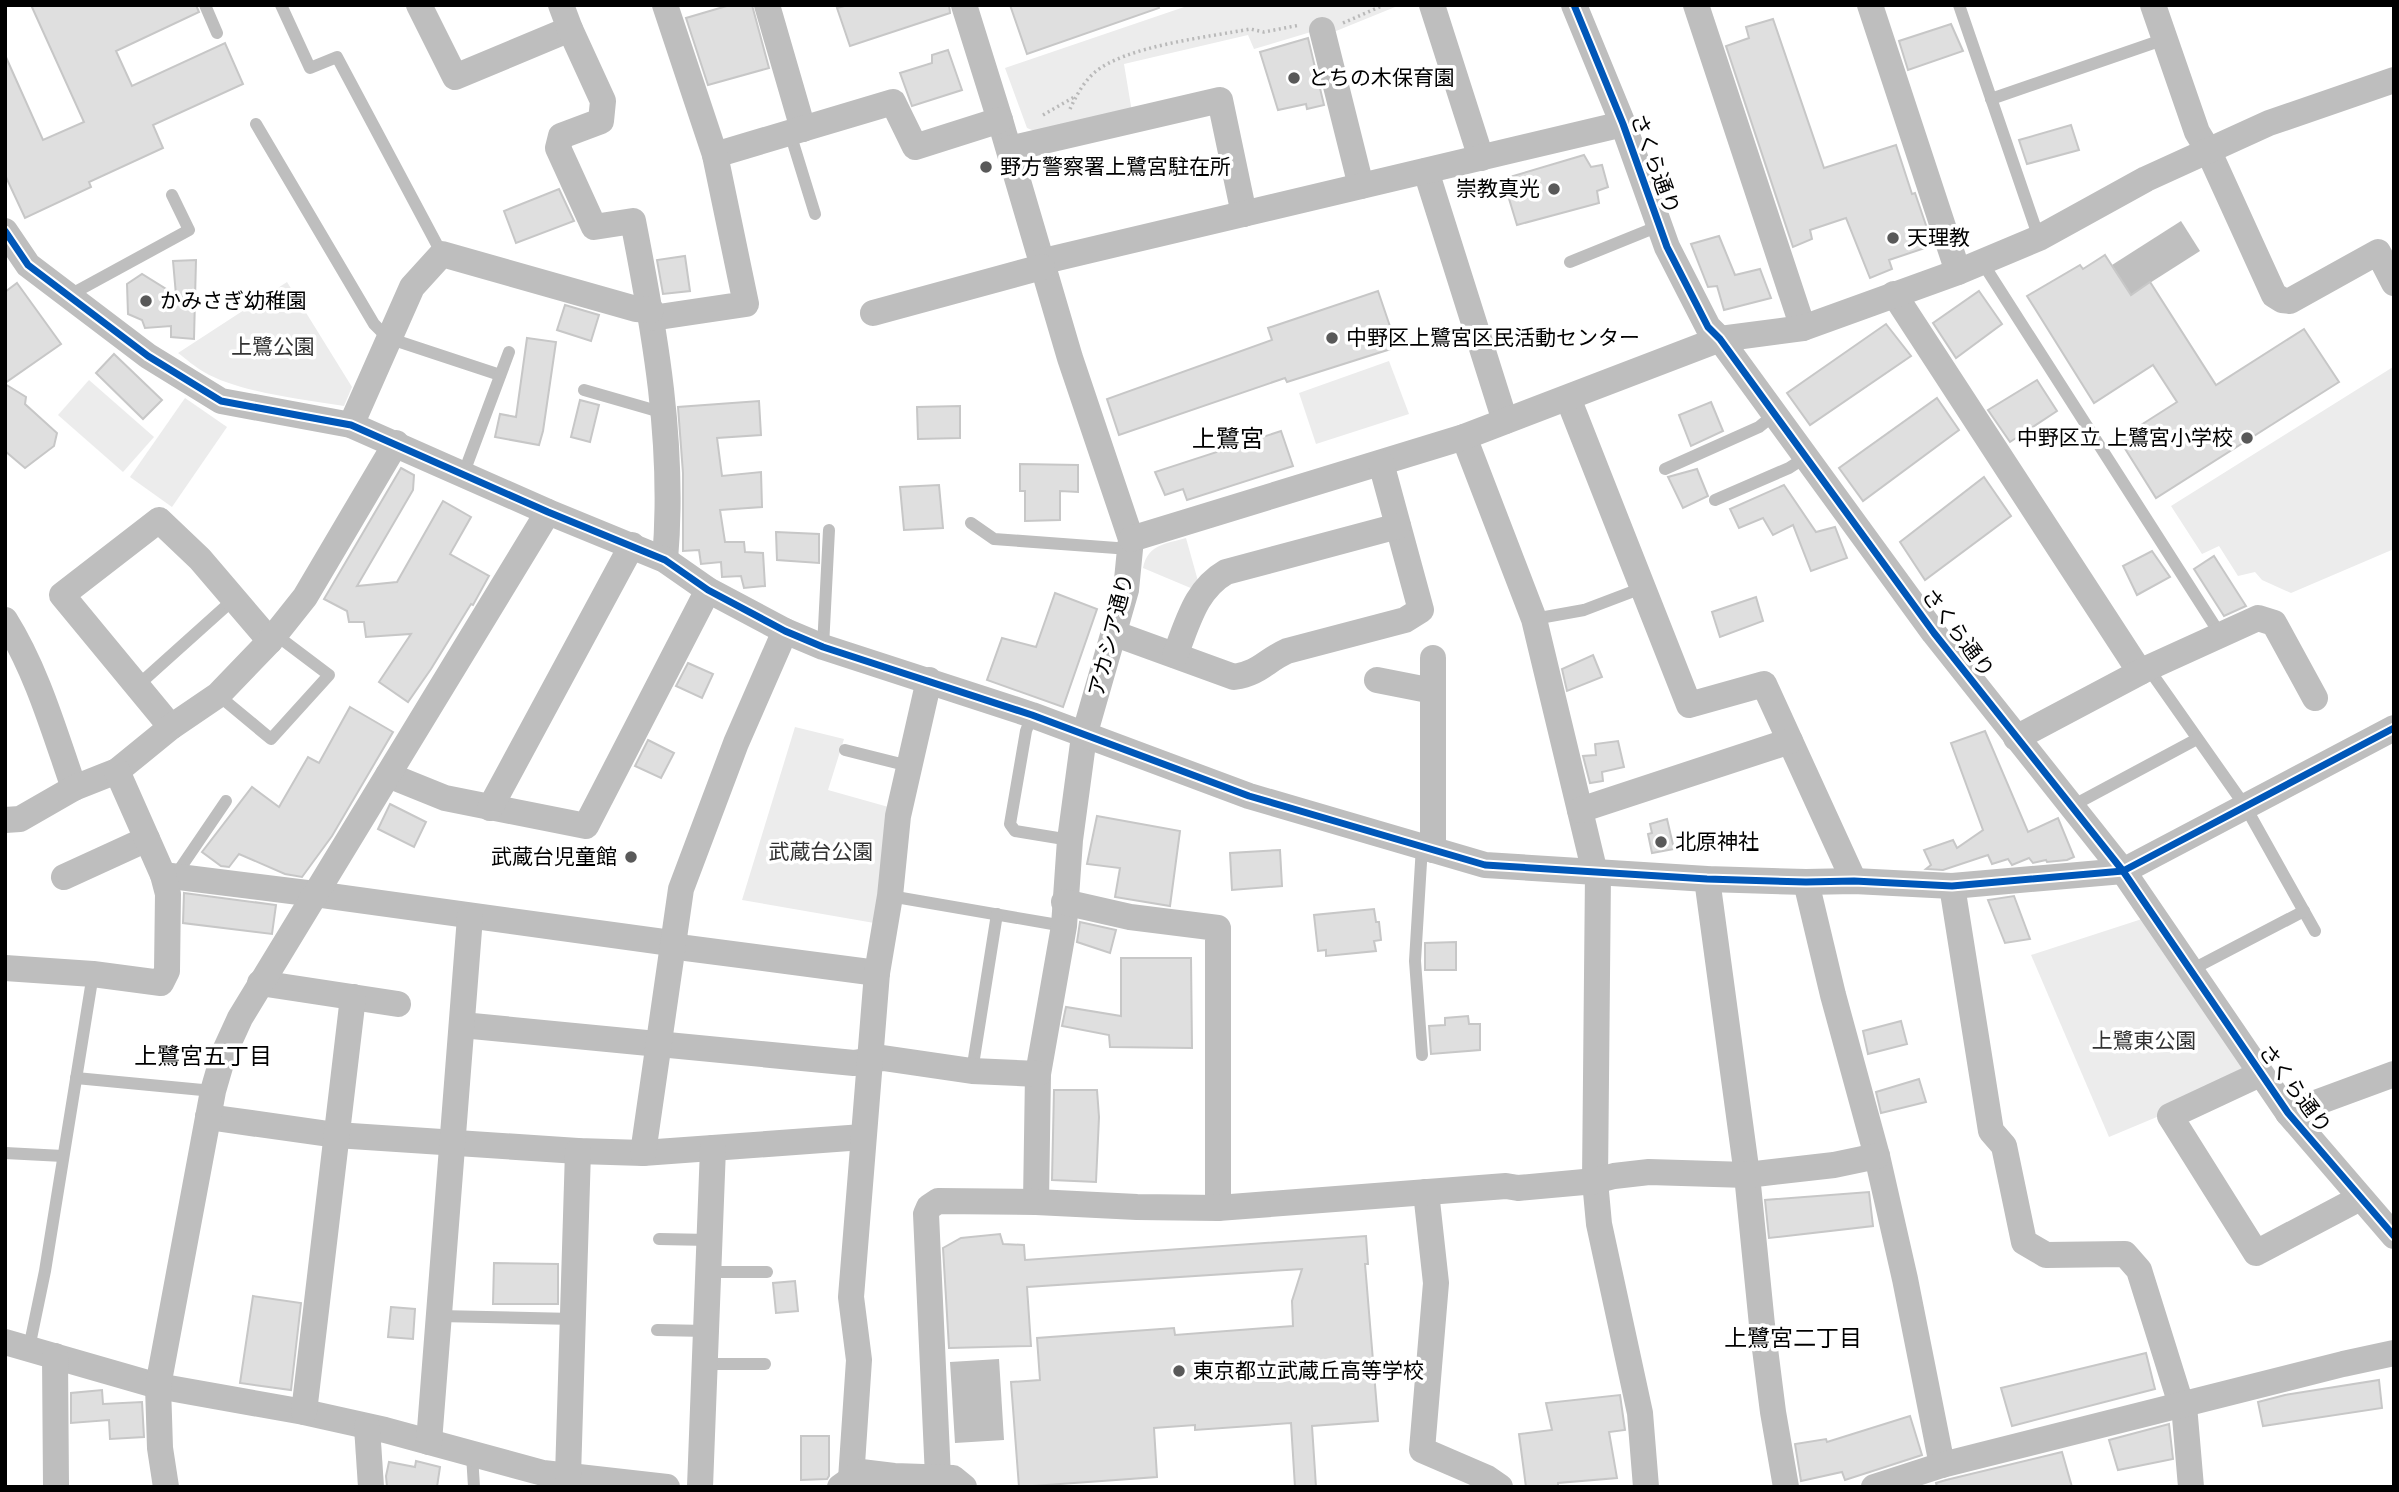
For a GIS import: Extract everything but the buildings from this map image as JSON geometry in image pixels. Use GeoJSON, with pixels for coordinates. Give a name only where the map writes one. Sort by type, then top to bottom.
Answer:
{"type":"FeatureCollection","features":[{"type":"Feature","properties":{"kind":"street"},"geometry":{"type":"LineString","coordinates":[[419,5],[455,77],[566,17],[603,102],[601,121],[561,136],[558,148],[594,227],[633,221],[651,314],[665,414],[665,560]]}},
{"type":"Feature","properties":{"kind":"street"},"geometry":{"type":"LineString","coordinates":[[351,425],[412,287],[442,254],[651,314],[746,304],[715,155],[664,5]]}},
{"type":"Feature","properties":{"kind":"street","name":"アカシア通り"},"geometry":{"type":"LineString","coordinates":[[964,5],[1041,264],[1130,544],[1126,590],[1084,736],[1070,840],[1064,914],[1038,1074],[1036,1202]]}},
{"type":"Feature","properties":{"kind":"street"},"geometry":{"type":"LineString","coordinates":[[1432,5],[1481,158]]}},
{"type":"Feature","properties":{"kind":"street","name":"さくら通り"},"geometry":{"type":"LineString","coordinates":[[1574,5],[1623,124],[1667,247],[1707,327],[1720,339],[1934,633],[2123,872],[2288,1113],[2394,1236]]}},
{"type":"Feature","properties":{"kind":"street"},"geometry":{"type":"LineString","coordinates":[[1696,5],[1803,328]]}},
{"type":"Feature","properties":{"kind":"street"},"geometry":{"type":"LineString","coordinates":[[1870,5],[1958,272]]}},
{"type":"Feature","properties":{"kind":"street"},"geometry":{"type":"LineString","coordinates":[[2153,5],[2197,132],[2208,150],[2274,295],[2290,302],[2378,252],[2394,283]]}},
{"type":"Feature","properties":{"kind":"street"},"geometry":{"type":"LineString","coordinates":[[772,7],[797,131]]}},
{"type":"Feature","properties":{"kind":"street"},"geometry":{"type":"LineString","coordinates":[[1322,30],[1361,186]]}},
{"type":"Feature","properties":{"kind":"street"},"geometry":{"type":"LineString","coordinates":[[1130,544],[1464,437],[1720,339],[1803,328],[1958,272],[2039,238],[2146,178],[2269,123],[2394,80]]}},
{"type":"Feature","properties":{"kind":"street"},"geometry":{"type":"LineString","coordinates":[[1009,149],[1220,100],[1244,214]]}},
{"type":"Feature","properties":{"kind":"street"},"geometry":{"type":"LineString","coordinates":[[715,155],[893,102],[915,147],[1000,120]]}},
{"type":"Feature","properties":{"kind":"street"},"geometry":{"type":"LineString","coordinates":[[873,313],[1041,264],[1623,124]]}},
{"type":"Feature","properties":{"kind":"street"},"geometry":{"type":"LineString","coordinates":[[1426,171],[1505,421]]}},
{"type":"Feature","properties":{"kind":"street"},"geometry":{"type":"LineString","coordinates":[[7,236],[28,265],[68,296],[148,356],[221,401],[351,425],[396,443],[548,512],[665,560],[708,590],[785,631],[823,647],[1032,715],[1249,796],[1485,865],[1707,879],[1854,881],[1952,886],[2123,872],[2394,728]]}},
{"type":"Feature","properties":{"kind":"street"},"geometry":{"type":"LineString","coordinates":[[1894,294],[2144,670]]}},
{"type":"Feature","properties":{"kind":"street"},"geometry":{"type":"LineString","coordinates":[[1568,398],[1689,705],[1764,684],[1854,881]]}},
{"type":"Feature","properties":{"kind":"street"},"geometry":{"type":"LineString","coordinates":[[1464,437],[1534,619],[1597,873],[1595,1181],[1599,1224],[1640,1413],[1646,1487]]}},
{"type":"Feature","properties":{"kind":"street"},"geometry":{"type":"LineString","coordinates":[[5,820],[20,818],[74,788],[117,771],[171,727],[218,695],[273,638],[305,597],[396,443]]}},
{"type":"Feature","properties":{"kind":"street"},"geometry":{"type":"LineString","coordinates":[[1113,633],[1234,677],[1248,675],[1287,651],[1405,620],[1421,610],[1381,463]]}},
{"type":"Feature","properties":{"kind":"street"},"geometry":{"type":"LineString","coordinates":[[166,1487],[160,1448],[158,1385],[213,1091],[229,1041],[260,983],[548,512]]}},
{"type":"Feature","properties":{"kind":"street"},"geometry":{"type":"LineString","coordinates":[[171,727],[62,595],[159,520],[200,559],[234,599],[273,638]]}},
{"type":"Feature","properties":{"kind":"street"},"geometry":{"type":"LineString","coordinates":[[1175,655],[1197,600],[1205,587],[1226,572],[1398,526]]}},
{"type":"Feature","properties":{"kind":"street"},"geometry":{"type":"LineString","coordinates":[[490,808],[632,545]]}},
{"type":"Feature","properties":{"kind":"street"},"geometry":{"type":"LineString","coordinates":[[388,775],[445,798],[586,826],[708,590]]}},
{"type":"Feature","properties":{"kind":"street"},"geometry":{"type":"LineString","coordinates":[[2016,738],[2144,670],[2258,618],[2274,623],[2315,698]]}},
{"type":"Feature","properties":{"kind":"street"},"geometry":{"type":"LineString","coordinates":[[5,620],[24,655],[74,788]]}},
{"type":"Feature","properties":{"kind":"street"},"geometry":{"type":"LineString","coordinates":[[643,1153],[671,943],[681,889],[736,743],[785,631]]}},
{"type":"Feature","properties":{"kind":"street"},"geometry":{"type":"LineString","coordinates":[[1427,848],[1433,658]]}},
{"type":"Feature","properties":{"kind":"street"},"geometry":{"type":"LineString","coordinates":[[845,1483],[859,1360],[851,1297],[877,973],[890,896],[898,816],[929,680]]}},
{"type":"Feature","properties":{"kind":"street"},"geometry":{"type":"LineString","coordinates":[[1377,680],[1433,691]]}},
{"type":"Feature","properties":{"kind":"street"},"geometry":{"type":"LineString","coordinates":[[1580,810],[1790,741]]}},
{"type":"Feature","properties":{"kind":"street"},"geometry":{"type":"LineString","coordinates":[[5,968],[93,974],[161,983],[167,971],[168,876],[147,839],[117,771]]}},
{"type":"Feature","properties":{"kind":"street"},"geometry":{"type":"LineString","coordinates":[[64,877],[147,839]]}},
{"type":"Feature","properties":{"kind":"street"},"geometry":{"type":"LineString","coordinates":[[168,876],[877,973]]}},
{"type":"Feature","properties":{"kind":"street"},"geometry":{"type":"LineString","coordinates":[[1707,879],[1747,1175],[1762,1325],[1786,1487]]}},
{"type":"Feature","properties":{"kind":"street"},"geometry":{"type":"LineString","coordinates":[[1806,882],[1833,995],[1877,1156],[1905,1279],[1930,1475]]}},
{"type":"Feature","properties":{"kind":"street"},"geometry":{"type":"LineString","coordinates":[[1952,886],[1991,1131],[2004,1146],[2024,1242],[2046,1255],[2125,1254],[2139,1270],[2185,1417],[2191,1487]]}},
{"type":"Feature","properties":{"kind":"street"},"geometry":{"type":"LineString","coordinates":[[1064,914],[1130,917],[1218,928],[1218,1208]]}},
{"type":"Feature","properties":{"kind":"street"},"geometry":{"type":"LineString","coordinates":[[429,1442],[470,917]]}},
{"type":"Feature","properties":{"kind":"street"},"geometry":{"type":"LineString","coordinates":[[260,983],[398,1004]]}},
{"type":"Feature","properties":{"kind":"street"},"geometry":{"type":"LineString","coordinates":[[304,1412],[354,997]]}},
{"type":"Feature","properties":{"kind":"street"},"geometry":{"type":"LineString","coordinates":[[462,1025],[854,1063],[883,1058],[972,1071],[1038,1074]]}},
{"type":"Feature","properties":{"kind":"street"},"geometry":{"type":"LineString","coordinates":[[2260,1074],[2170,1116],[2256,1253],[2360,1198]]}},
{"type":"Feature","properties":{"kind":"street"},"geometry":{"type":"LineString","coordinates":[[2288,1113],[2394,1074]]}},
{"type":"Feature","properties":{"kind":"street"},"geometry":{"type":"LineString","coordinates":[[208,1117],[336,1135],[452,1144],[643,1153],[863,1137]]}},
{"type":"Feature","properties":{"kind":"street"},"geometry":{"type":"LineString","coordinates":[[700,1487],[713,1148]]}},
{"type":"Feature","properties":{"kind":"street"},"geometry":{"type":"LineString","coordinates":[[568,1476],[578,1151]]}},
{"type":"Feature","properties":{"kind":"street"},"geometry":{"type":"LineString","coordinates":[[938,1477],[926,1214],[929,1207],[938,1201],[1218,1208],[1595,1181],[1649,1172],[1747,1175],[1834,1165],[1877,1156]]}},
{"type":"Feature","properties":{"kind":"street"},"geometry":{"type":"LineString","coordinates":[[1426,1192],[1436,1283],[1422,1450],[1487,1478],[1500,1487]]}},
{"type":"Feature","properties":{"kind":"street"},"geometry":{"type":"LineString","coordinates":[[17,1345],[158,1385],[304,1412],[542,1473],[568,1476],[595,1484],[667,1487]]}},
{"type":"Feature","properties":{"kind":"street"},"geometry":{"type":"LineString","coordinates":[[1874,1487],[1930,1475],[2182,1405],[2393,1354]]}},
{"type":"Feature","properties":{"kind":"street"},"geometry":{"type":"LineString","coordinates":[[55,1356],[56,1487]]}},
{"type":"Feature","properties":{"kind":"street"},"geometry":{"type":"LineString","coordinates":[[367,1427],[371,1487]]}},
{"type":"Feature","properties":{"kind":"street"},"geometry":{"type":"LineString","coordinates":[[845,1483],[861,1472],[953,1479],[964,1487]]}},
{"type":"Feature","properties":{"kind":"lane"},"geometry":{"type":"LineString","coordinates":[[205,5],[217,33]]}},
{"type":"Feature","properties":{"kind":"lane"},"geometry":{"type":"LineString","coordinates":[[281,5],[310,68],[337,57],[442,254]]}},
{"type":"Feature","properties":{"kind":"lane"},"geometry":{"type":"LineString","coordinates":[[1959,5],[2039,238]]}},
{"type":"Feature","properties":{"kind":"lane"},"geometry":{"type":"LineString","coordinates":[[1991,99],[2165,39]]}},
{"type":"Feature","properties":{"kind":"lane"},"geometry":{"type":"LineString","coordinates":[[256,124],[374,324],[388,338],[500,375]]}},
{"type":"Feature","properties":{"kind":"lane"},"geometry":{"type":"LineString","coordinates":[[797,131],[816,215]]}},
{"type":"Feature","properties":{"kind":"lane"},"geometry":{"type":"LineString","coordinates":[[68,296],[189,230],[172,195]]}},
{"type":"Feature","properties":{"kind":"lane"},"geometry":{"type":"LineString","coordinates":[[1570,262],[1659,226]]}},
{"type":"Feature","properties":{"kind":"lane"},"geometry":{"type":"LineString","coordinates":[[1982,262],[2220,634]]}},
{"type":"Feature","properties":{"kind":"lane"},"geometry":{"type":"LineString","coordinates":[[463,475],[509,352]]}},
{"type":"Feature","properties":{"kind":"lane"},"geometry":{"type":"LineString","coordinates":[[584,390],[665,414]]}},
{"type":"Feature","properties":{"kind":"lane"},"geometry":{"type":"LineString","coordinates":[[1665,469],[1759,427],[1775,414]]}},
{"type":"Feature","properties":{"kind":"lane"},"geometry":{"type":"LineString","coordinates":[[1715,500],[1789,468],[1806,457]]}},
{"type":"Feature","properties":{"kind":"lane"},"geometry":{"type":"LineString","coordinates":[[971,523],[994,539],[1130,544]]}},
{"type":"Feature","properties":{"kind":"lane"},"geometry":{"type":"LineString","coordinates":[[823,647],[829,530]]}},
{"type":"Feature","properties":{"kind":"lane"},"geometry":{"type":"LineString","coordinates":[[1534,619],[1584,610],[1642,588]]}},
{"type":"Feature","properties":{"kind":"lane"},"geometry":{"type":"LineString","coordinates":[[136,687],[234,599]]}},
{"type":"Feature","properties":{"kind":"lane"},"geometry":{"type":"LineString","coordinates":[[218,695],[271,739],[329,676],[273,638]]}},
{"type":"Feature","properties":{"kind":"lane"},"geometry":{"type":"LineString","coordinates":[[2144,670],[2245,806],[2315,931]]}},
{"type":"Feature","properties":{"kind":"lane"},"geometry":{"type":"LineString","coordinates":[[1032,715],[1026,731],[1010,824],[1015,831],[1070,840]]}},
{"type":"Feature","properties":{"kind":"lane"},"geometry":{"type":"LineString","coordinates":[[2072,806],[2197,739]]}},
{"type":"Feature","properties":{"kind":"lane"},"geometry":{"type":"LineString","coordinates":[[845,750],[909,766]]}},
{"type":"Feature","properties":{"kind":"lane"},"geometry":{"type":"LineString","coordinates":[[168,876],[226,801]]}},
{"type":"Feature","properties":{"kind":"lane"},"geometry":{"type":"LineString","coordinates":[[1422,1055],[1415,961],[1427,848]]}},
{"type":"Feature","properties":{"kind":"lane"},"geometry":{"type":"LineString","coordinates":[[890,896],[996,914],[1064,914]]}},
{"type":"Feature","properties":{"kind":"lane"},"geometry":{"type":"LineString","coordinates":[[2191,970],[2304,911]]}},
{"type":"Feature","properties":{"kind":"lane"},"geometry":{"type":"LineString","coordinates":[[972,1071],[996,914]]}},
{"type":"Feature","properties":{"kind":"lane"},"geometry":{"type":"LineString","coordinates":[[17,1345],[64,1156],[93,974]]}},
{"type":"Feature","properties":{"kind":"lane"},"geometry":{"type":"LineString","coordinates":[[76,1078],[213,1091]]}},
{"type":"Feature","properties":{"kind":"lane"},"geometry":{"type":"LineString","coordinates":[[5,1153],[64,1156]]}},
{"type":"Feature","properties":{"kind":"lane"},"geometry":{"type":"LineString","coordinates":[[659,1239],[710,1240]]}},
{"type":"Feature","properties":{"kind":"lane"},"geometry":{"type":"LineString","coordinates":[[709,1272],[767,1272]]}},
{"type":"Feature","properties":{"kind":"lane"},"geometry":{"type":"LineString","coordinates":[[439,1316],[574,1319]]}},
{"type":"Feature","properties":{"kind":"lane"},"geometry":{"type":"LineString","coordinates":[[657,1330],[707,1331]]}},
{"type":"Feature","properties":{"kind":"lane"},"geometry":{"type":"LineString","coordinates":[[2393,1354],[2394,1362]]}},
{"type":"Feature","properties":{"kind":"lane"},"geometry":{"type":"LineString","coordinates":[[706,1364],[765,1364]]}},
{"type":"Feature","properties":{"kind":"lane"},"geometry":{"type":"LineString","coordinates":[[472,1455],[474,1487]]}},
{"type":"Feature","properties":{"kind":"path"},"geometry":{"type":"LineString","coordinates":[[1067,136],[1069,112],[1075,98],[1095,72],[1110,63],[1154,48],[1250,29],[1264,32],[1308,23],[1322,30],[1384,5]]}},
{"type":"Feature","properties":{"kind":"green space"},"geometry":{"type":"Polygon","coordinates":[[[1190,5],[1400,5],[1314,40],[1311,32],[1254,49],[1248,35],[1124,64],[1132,112],[1037,132],[1027,128],[1005,68],[1190,5]]]}},
{"type":"Feature","properties":{"kind":"green space","name":"上鷺公園"},"geometry":{"type":"Polygon","coordinates":[[[287,282],[352,387],[344,406],[234,385],[204,372],[178,353],[287,282]]]}},
{"type":"Feature","properties":{"kind":"green space"},"geometry":{"type":"Polygon","coordinates":[[[1389,361],[1409,414],[1316,444],[1299,393],[1389,361]]]}},
{"type":"Feature","properties":{"kind":"green space"},"geometry":{"type":"Polygon","coordinates":[[[2393,367],[2394,549],[2291,593],[2262,580],[2255,572],[2238,576],[2219,546],[2202,554],[2171,506],[2393,367]]]}},
{"type":"Feature","properties":{"kind":"green space"},"geometry":{"type":"Polygon","coordinates":[[[89,380],[154,437],[123,472],[58,415],[89,380]]]}},
{"type":"Feature","properties":{"kind":"green space"},"geometry":{"type":"Polygon","coordinates":[[[185,398],[227,427],[172,507],[130,477],[185,398]]]}},
{"type":"Feature","properties":{"kind":"green space"},"geometry":{"type":"Polygon","coordinates":[[[1186,538],[1198,581],[1193,589],[1143,568],[1149,554],[1159,546],[1186,538]]]}},
{"type":"Feature","properties":{"kind":"green space","name":"武蔵台公園"},"geometry":{"type":"Polygon","coordinates":[[[795,727],[844,739],[828,790],[892,808],[880,924],[742,900],[795,727]]]}},
{"type":"Feature","properties":{"kind":"green space","name":"上鷺東公園"},"geometry":{"type":"Polygon","coordinates":[[[2145,918],[2252,1071],[2164,1114],[2109,1137],[2031,955],[2145,918]]]}},
{"type":"Feature","properties":{"kind":"shaded area"},"geometry":{"type":"Polygon","coordinates":[[[2181,221],[2200,251],[2131,295],[2112,265],[2181,221]]]}},
{"type":"Feature","properties":{"kind":"shaded area"},"geometry":{"type":"Polygon","coordinates":[[[999,1359],[1004,1440],[955,1443],[950,1362],[999,1359]]]}},
{"type":"Feature","properties":{"kind":"cycle path"},"geometry":{"type":"LineString","coordinates":[[1574,5],[1623,124],[1667,247],[1708,327],[1720,339],[1934,633],[2123,871],[2288,1113],[2394,1236]]}},
{"type":"Feature","properties":{"kind":"cycle path"},"geometry":{"type":"LineString","coordinates":[[5,231],[28,265],[148,356],[221,401],[351,425],[548,512],[665,560],[708,590],[785,631],[823,647],[1032,715],[1249,796],[1485,865],[1707,879],[1854,881],[1952,886],[2123,871],[2394,728]]}},
{"type":"Feature","properties":{"kind":"place","name":"とちの木保育園"},"geometry":{"type":"Point","coordinates":[1294,78]}},
{"type":"Feature","properties":{"kind":"place","name":"野方警察署上鷺宮駐在所"},"geometry":{"type":"Point","coordinates":[986,167]}},
{"type":"Feature","properties":{"kind":"place","name":"崇教真光"},"geometry":{"type":"Point","coordinates":[1554,189]}},
{"type":"Feature","properties":{"kind":"place","name":"天理教"},"geometry":{"type":"Point","coordinates":[1893,238]}},
{"type":"Feature","properties":{"kind":"place","name":"かみさぎ幼稚園"},"geometry":{"type":"Point","coordinates":[146,301]}},
{"type":"Feature","properties":{"kind":"place","name":"中野区上鷺宮区民活動センター"},"geometry":{"type":"Point","coordinates":[1332,338]}},
{"type":"Feature","properties":{"kind":"place","name":"中野区立 上鷺宮小学校"},"geometry":{"type":"Point","coordinates":[2247,438]}},
{"type":"Feature","properties":{"kind":"place","name":"北原神社"},"geometry":{"type":"Point","coordinates":[1661,842]}},
{"type":"Feature","properties":{"kind":"place","name":"武蔵台児童館"},"geometry":{"type":"Point","coordinates":[631,857]}},
{"type":"Feature","properties":{"kind":"place","name":"東京都立武蔵丘高等学校"},"geometry":{"type":"Point","coordinates":[1179,1371]}},
{"type":"Feature","properties":{"kind":"district","name":"上鷺宮"},"geometry":{"type":"Point","coordinates":[1228,438]}},
{"type":"Feature","properties":{"kind":"district","name":"上鷺宮五丁目"},"geometry":{"type":"Point","coordinates":[203,1056]}},
{"type":"Feature","properties":{"kind":"district","name":"上鷺宮二丁目"},"geometry":{"type":"Point","coordinates":[1793,1338]}}]}
